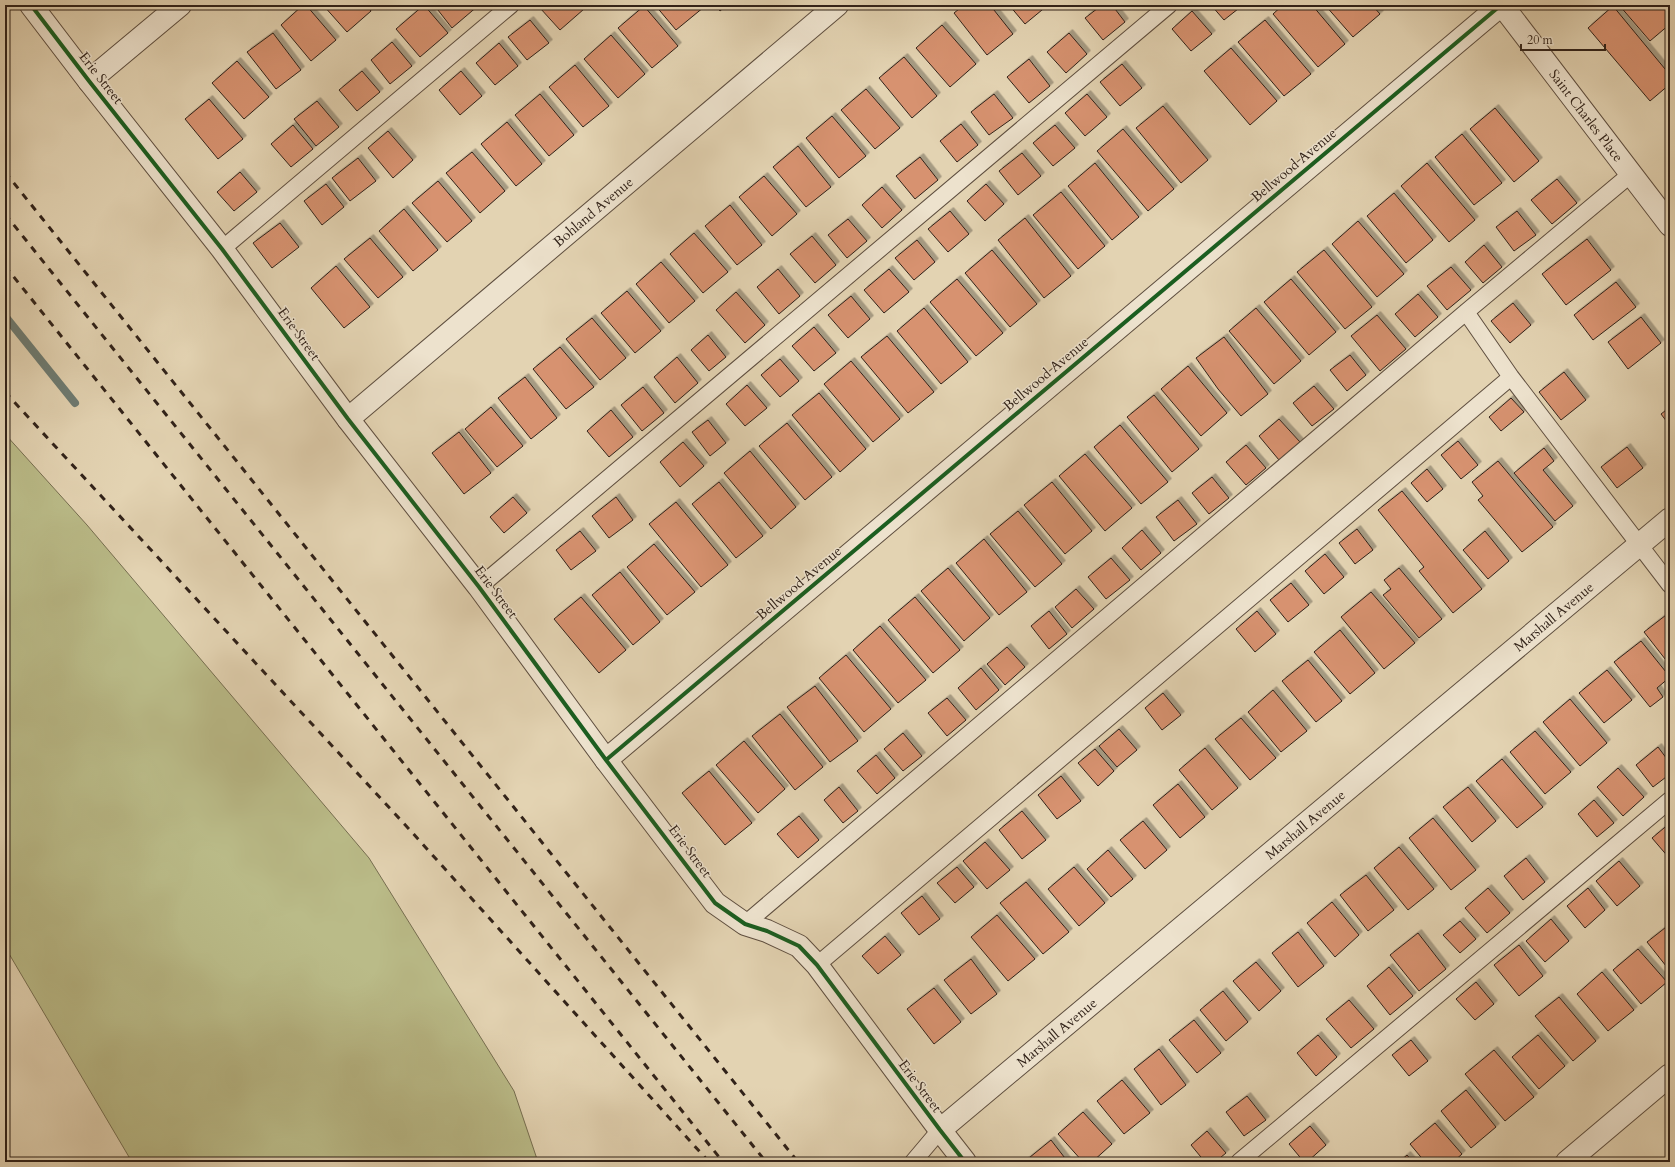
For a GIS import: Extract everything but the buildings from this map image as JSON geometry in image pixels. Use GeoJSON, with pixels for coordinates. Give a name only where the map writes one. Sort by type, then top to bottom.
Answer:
{"type":"FeatureCollection","features":[{"type":"Feature","properties":{"kind":"street","name":"Erie Street"},"geometry":{"type":"LineString","coordinates":[[31,5],[222,249],[348,419],[479,587],[606,760],[715,903],[745,924],[767,931],[799,946],[817,965],[965,1162]]}},
{"type":"Feature","properties":{"kind":"street"},"geometry":{"type":"LineString","coordinates":[[89,81],[180,5]]}},
{"type":"Feature","properties":{"kind":"street","name":"Bohland Avenue"},"geometry":{"type":"LineString","coordinates":[[348,419],[837,5]]}},
{"type":"Feature","properties":{"kind":"street","name":"Saint Charles Place"},"geometry":{"type":"LineString","coordinates":[[1502,5],[1670,225]]}},
{"type":"Feature","properties":{"kind":"street","name":"Bellwood Avenue"},"geometry":{"type":"LineString","coordinates":[[606,760],[1502,5]]}},
{"type":"Feature","properties":{"kind":"street","name":"Marshall Avenue"},"geometry":{"type":"LineString","coordinates":[[940,1130],[1670,519]]}},
{"type":"Feature","properties":{"kind":"street"},"geometry":{"type":"LineString","coordinates":[[1567,1162],[1670,1075]]}},
{"type":"Feature","properties":{"kind":"lane"},"geometry":{"type":"LineString","coordinates":[[222,249],[511,5]]}},
{"type":"Feature","properties":{"kind":"lane"},"geometry":{"type":"LineString","coordinates":[[479,587],[1169,5]]}},
{"type":"Feature","properties":{"kind":"lane"},"geometry":{"type":"LineString","coordinates":[[745,924],[1466,312],[1631,174]]}},
{"type":"Feature","properties":{"kind":"lane"},"geometry":{"type":"LineString","coordinates":[[1466,312],[1511,377],[1670,585]]}},
{"type":"Feature","properties":{"kind":"lane"},"geometry":{"type":"LineString","coordinates":[[817,965],[1511,377]]}},
{"type":"Feature","properties":{"kind":"lane"},"geometry":{"type":"LineString","coordinates":[[1239,1162],[1670,800]]}},
{"type":"Feature","properties":{"kind":"lane"},"geometry":{"type":"LineString","coordinates":[[913,1162],[940,1130]]}},
{"type":"Feature","properties":{"kind":"green space"},"geometry":{"type":"Polygon","coordinates":[[[5,434],[87,525],[369,858],[514,1091],[538,1162],[132,1162],[5,947],[5,434]]]}},
{"type":"Feature","properties":{"kind":"waterway"},"geometry":{"type":"LineString","coordinates":[[5,316],[75,403]]}},
{"type":"Feature","properties":{"kind":"railway"},"geometry":{"type":"LineString","coordinates":[[5,172],[798,1162]]}},
{"type":"Feature","properties":{"kind":"railway"},"geometry":{"type":"LineString","coordinates":[[5,214],[766,1162]]}},
{"type":"Feature","properties":{"kind":"railway"},"geometry":{"type":"LineString","coordinates":[[5,266],[723,1162]]}},
{"type":"Feature","properties":{"kind":"railway"},"geometry":{"type":"LineString","coordinates":[[5,392],[409,829],[709,1162]]}},
{"type":"Feature","properties":{"kind":"cycle path"},"geometry":{"type":"LineString","coordinates":[[31,5],[222,249],[348,419],[479,587],[606,760],[715,903],[745,924],[767,931],[799,946],[817,965],[965,1162]]}},
{"type":"Feature","properties":{"kind":"cycle path"},"geometry":{"type":"LineString","coordinates":[[606,760],[1501,5]]}}]}
